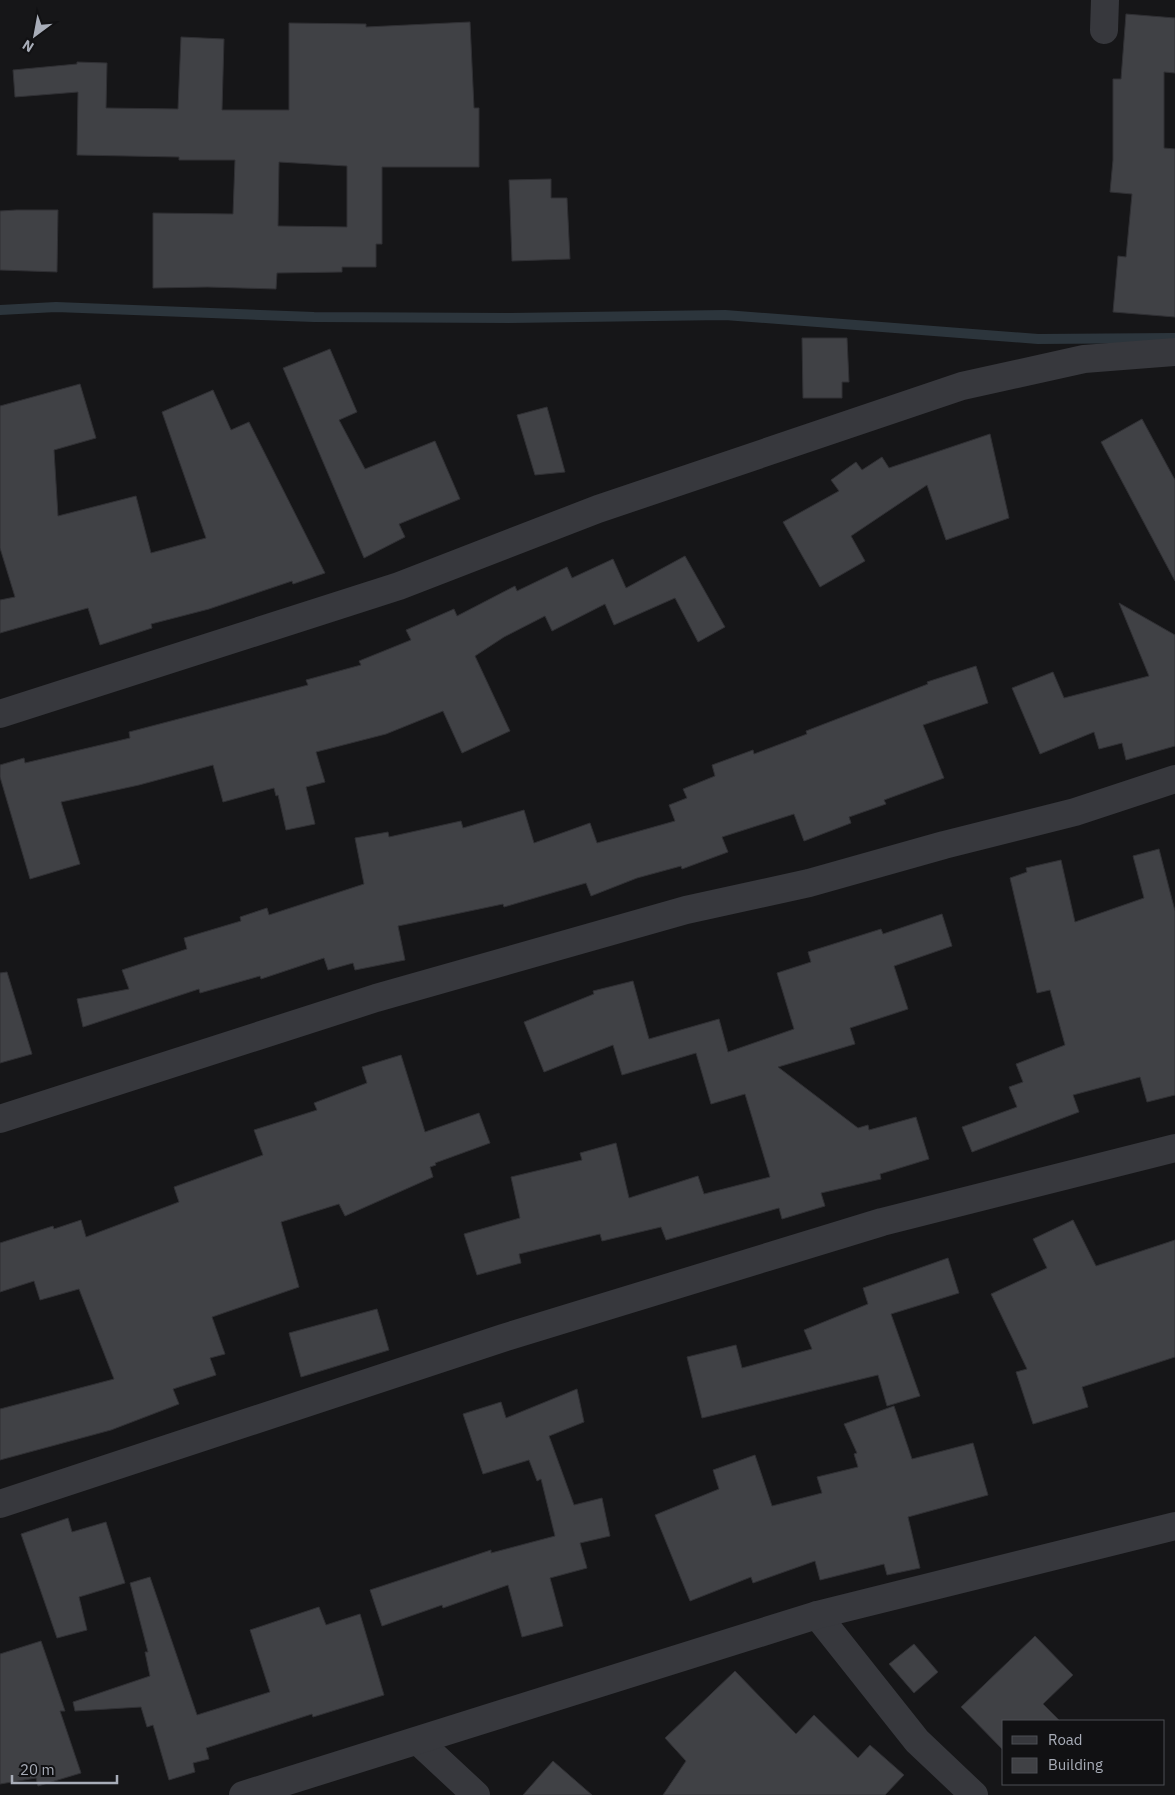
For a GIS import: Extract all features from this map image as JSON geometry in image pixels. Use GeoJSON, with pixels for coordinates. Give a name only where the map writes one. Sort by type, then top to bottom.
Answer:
{"type":"FeatureCollection","features":[{"type":"Feature","properties":{"kind":"street"},"geometry":{"type":"LineString","coordinates":[[1104,0],[1104,30]]}},
{"type":"Feature","properties":{"kind":"street"},"geometry":{"type":"LineString","coordinates":[[0,714],[399,586],[598,509],[962,386],[1084,359],[1175,352]]}},
{"type":"Feature","properties":{"kind":"street"},"geometry":{"type":"LineString","coordinates":[[0,1119],[385,995],[686,910],[810,883],[944,845],[1075,812],[1175,779]]}},
{"type":"Feature","properties":{"kind":"street"},"geometry":{"type":"LineString","coordinates":[[0,1504],[503,1338],[873,1225],[1175,1148]]}},
{"type":"Feature","properties":{"kind":"street"},"geometry":{"type":"LineString","coordinates":[[243,1795],[817,1615],[1175,1526]]}},
{"type":"Feature","properties":{"kind":"street"},"geometry":{"type":"LineString","coordinates":[[817,1615],[917,1740],[974,1795]]}},
{"type":"Feature","properties":{"kind":"street"},"geometry":{"type":"LineString","coordinates":[[418,1741],[476,1795]]}},
{"type":"Feature","properties":{"kind":"building"},"geometry":{"type":"Polygon","coordinates":[[[1126,14],[1175,18],[1175,73],[1164,72],[1164,148],[1175,149],[1175,317],[1113,312],[1118,256],[1126,257],[1132,194],[1110,192],[1113,160],[1113,79],[1121,79],[1126,14]]]}},
{"type":"Feature","properties":{"kind":"building"},"geometry":{"type":"Polygon","coordinates":[[[470,22],[474,108],[479,108],[479,167],[382,167],[382,244],[376,244],[376,267],[342,267],[342,272],[277,273],[276,289],[153,288],[153,213],[233,214],[235,160],[179,160],[179,157],[77,155],[78,92],[15,97],[13,70],[77,64],[77,62],[107,63],[106,108],[178,109],[181,37],[224,39],[222,110],[289,110],[289,23],[366,24],[366,27],[470,22]],[[279,162],[278,226],[347,227],[347,166],[279,162]]]}},
{"type":"Feature","properties":{"kind":"building"},"geometry":{"type":"Polygon","coordinates":[[[551,179],[551,198],[567,198],[570,259],[512,261],[509,180],[551,179]]]}},
{"type":"Feature","properties":{"kind":"building"},"geometry":{"type":"Polygon","coordinates":[[[58,210],[57,272],[0,270],[0,211],[58,210]]]}},
{"type":"Feature","properties":{"kind":"building"},"geometry":{"type":"Polygon","coordinates":[[[802,338],[847,338],[849,382],[842,382],[842,398],[803,398],[802,338]]]}},
{"type":"Feature","properties":{"kind":"building"},"geometry":{"type":"Polygon","coordinates":[[[330,349],[357,412],[339,420],[365,469],[435,441],[460,499],[399,524],[405,537],[364,558],[283,368],[330,349]]]}},
{"type":"Feature","properties":{"kind":"building"},"geometry":{"type":"Polygon","coordinates":[[[80,384],[96,438],[54,450],[58,516],[136,496],[151,553],[206,538],[162,412],[213,390],[231,430],[249,422],[325,573],[293,584],[292,581],[209,609],[151,624],[152,628],[100,645],[88,608],[0,633],[0,600],[15,597],[0,548],[0,406],[80,384]]]}},
{"type":"Feature","properties":{"kind":"building"},"geometry":{"type":"Polygon","coordinates":[[[547,407],[565,472],[535,475],[517,415],[547,407]]]}},
{"type":"Feature","properties":{"kind":"building"},"geometry":{"type":"Polygon","coordinates":[[[1142,419],[1175,480],[1175,581],[1101,442],[1142,419]]]}},
{"type":"Feature","properties":{"kind":"building"},"geometry":{"type":"Polygon","coordinates":[[[990,434],[1009,518],[946,540],[927,485],[851,536],[865,561],[820,587],[783,522],[839,491],[831,480],[856,462],[862,470],[882,457],[889,468],[990,434]]]}},
{"type":"Feature","properties":{"kind":"building"},"geometry":{"type":"Polygon","coordinates":[[[685,556],[725,627],[698,642],[675,598],[614,625],[605,604],[552,631],[545,616],[504,637],[475,656],[510,731],[462,753],[443,711],[386,734],[316,752],[325,782],[306,787],[315,824],[286,830],[278,795],[276,796],[274,788],[223,802],[213,765],[139,785],[61,802],[80,864],[30,879],[0,777],[0,765],[24,758],[25,763],[130,738],[129,732],[308,685],[306,680],[361,665],[359,661],[411,640],[406,630],[454,609],[457,616],[515,586],[517,591],[567,567],[572,578],[613,559],[626,588],[685,556]]]}},
{"type":"Feature","properties":{"kind":"building"},"geometry":{"type":"Polygon","coordinates":[[[1119,603],[1175,635],[1175,746],[1126,760],[1122,743],[1099,749],[1094,732],[1040,754],[1012,688],[1053,672],[1064,698],[1149,676],[1119,603]]]}},
{"type":"Feature","properties":{"kind":"building"},"geometry":{"type":"Polygon","coordinates":[[[976,666],[988,703],[923,725],[944,778],[884,800],[886,804],[849,817],[851,823],[804,841],[794,814],[722,837],[728,852],[682,869],[681,866],[637,878],[591,896],[586,883],[504,907],[503,904],[398,926],[405,960],[355,970],[353,963],[328,970],[324,958],[261,979],[260,976],[200,993],[199,989],[83,1027],[77,999],[129,989],[122,970],[187,949],[184,938],[241,921],[240,917],[267,908],[269,915],[364,884],[355,838],[388,832],[389,837],[461,821],[463,828],[524,810],[534,843],[590,823],[597,843],[675,821],[669,805],[687,798],[683,789],[715,776],[712,765],[753,750],[754,754],[807,734],[806,731],[928,684],[927,682],[976,666]]]}},
{"type":"Feature","properties":{"kind":"building"},"geometry":{"type":"Polygon","coordinates":[[[1159,849],[1175,911],[1175,1095],[1147,1102],[1140,1077],[1073,1095],[1079,1112],[972,1152],[962,1127],[1017,1107],[1009,1087],[1023,1082],[1016,1064],[1065,1045],[1050,990],[1037,993],[1010,878],[1027,872],[1026,868],[1061,860],[1075,922],[1144,898],[1133,856],[1159,849]]]}},
{"type":"Feature","properties":{"kind":"building"},"geometry":{"type":"Polygon","coordinates":[[[942,914],[952,946],[894,966],[908,1009],[850,1028],[855,1044],[778,1067],[858,1128],[868,1125],[869,1130],[916,1117],[929,1159],[880,1174],[881,1179],[821,1193],[825,1206],[782,1219],[779,1208],[666,1240],[661,1227],[602,1241],[600,1234],[519,1254],[521,1263],[477,1275],[464,1234],[520,1218],[511,1177],[582,1160],[580,1153],[616,1143],[629,1198],[698,1176],[704,1194],[770,1177],[745,1094],[711,1104],[696,1053],[622,1075],[613,1045],[544,1072],[524,1022],[594,994],[593,991],[633,981],[649,1039],[719,1019],[728,1052],[794,1029],[777,973],[811,962],[808,952],[881,929],[883,934],[942,914]]]}},
{"type":"Feature","properties":{"kind":"building"},"geometry":{"type":"Polygon","coordinates":[[[7,972],[32,1054],[0,1063],[0,973],[7,972]]]}},
{"type":"Feature","properties":{"kind":"building"},"geometry":{"type":"Polygon","coordinates":[[[401,1055],[425,1132],[479,1113],[490,1143],[435,1163],[436,1165],[430,1167],[433,1177],[345,1216],[339,1204],[281,1222],[299,1287],[212,1317],[225,1354],[210,1358],[216,1375],[173,1389],[179,1404],[111,1430],[0,1460],[0,1409],[114,1379],[79,1289],[40,1300],[34,1281],[0,1292],[0,1243],[53,1226],[54,1229],[81,1220],[86,1237],[179,1202],[174,1187],[263,1155],[254,1130],[317,1110],[314,1103],[367,1083],[362,1067],[401,1055]]]}},
{"type":"Feature","properties":{"kind":"building"},"geometry":{"type":"Polygon","coordinates":[[[1073,1220],[1096,1266],[1175,1240],[1175,1357],[1082,1387],[1088,1407],[1033,1424],[1016,1372],[1027,1369],[991,1294],[1047,1268],[1033,1239],[1073,1220]]]}},
{"type":"Feature","properties":{"kind":"building"},"geometry":{"type":"Polygon","coordinates":[[[948,1258],[959,1293],[891,1314],[920,1396],[887,1406],[878,1375],[702,1418],[687,1357],[736,1345],[742,1368],[812,1349],[804,1330],[868,1304],[863,1288],[948,1258]]]}},
{"type":"Feature","properties":{"kind":"building"},"geometry":{"type":"Polygon","coordinates":[[[377,1309],[389,1350],[301,1377],[289,1333],[377,1309]]]}},
{"type":"Feature","properties":{"kind":"building"},"geometry":{"type":"Polygon","coordinates":[[[577,1389],[584,1422],[549,1436],[574,1505],[602,1498],[610,1536],[580,1543],[587,1568],[550,1578],[563,1626],[522,1637],[508,1585],[443,1608],[442,1605],[382,1626],[370,1590],[491,1550],[491,1553],[555,1536],[541,1479],[537,1481],[529,1460],[483,1474],[463,1414],[501,1402],[506,1418],[577,1389]]]}},
{"type":"Feature","properties":{"kind":"building"},"geometry":{"type":"Polygon","coordinates":[[[894,1406],[912,1459],[973,1443],[988,1495],[908,1517],[920,1568],[887,1575],[884,1564],[820,1580],[815,1561],[753,1583],[751,1577],[690,1601],[655,1515],[719,1489],[713,1470],[755,1455],[772,1506],[822,1493],[817,1477],[858,1467],[854,1454],[857,1453],[844,1424],[894,1406]]]}},
{"type":"Feature","properties":{"kind":"building"},"geometry":{"type":"Polygon","coordinates":[[[68,1518],[72,1532],[106,1522],[125,1583],[79,1597],[87,1630],[57,1638],[21,1534],[68,1518]]]}},
{"type":"Feature","properties":{"kind":"building"},"geometry":{"type":"Polygon","coordinates":[[[150,1577],[197,1715],[270,1692],[250,1630],[319,1607],[326,1625],[360,1614],[384,1695],[313,1717],[312,1714],[206,1748],[209,1759],[193,1763],[195,1772],[169,1780],[153,1725],[147,1727],[141,1707],[75,1711],[73,1702],[150,1676],[145,1652],[148,1652],[130,1583],[150,1577]]]}},
{"type":"Feature","properties":{"kind":"building"},"geometry":{"type":"Polygon","coordinates":[[[1035,1636],[1073,1675],[1043,1704],[1059,1720],[1002,1720],[1002,1749],[961,1707],[1035,1636]]]}},
{"type":"Feature","properties":{"kind":"building"},"geometry":{"type":"Polygon","coordinates":[[[41,1641],[65,1711],[60,1711],[81,1773],[38,1786],[36,1778],[0,1784],[0,1654],[41,1641]]]}},
{"type":"Feature","properties":{"kind":"building"},"geometry":{"type":"Polygon","coordinates":[[[914,1644],[938,1672],[914,1693],[889,1664],[914,1644]]]}},
{"type":"Feature","properties":{"kind":"building"},"geometry":{"type":"Polygon","coordinates":[[[735,1671],[796,1734],[814,1715],[858,1758],[870,1745],[904,1775],[885,1795],[663,1795],[686,1761],[665,1738],[735,1671]]]}},
{"type":"Feature","properties":{"kind":"building"},"geometry":{"type":"Polygon","coordinates":[[[553,1761],[592,1795],[523,1795],[553,1761]]]}},
{"type":"Feature","properties":{"kind":"waterway"},"geometry":{"type":"LineString","coordinates":[[0,310],[56,307],[314,317],[509,318],[725,315],[1038,339],[1175,338]]}}]}
